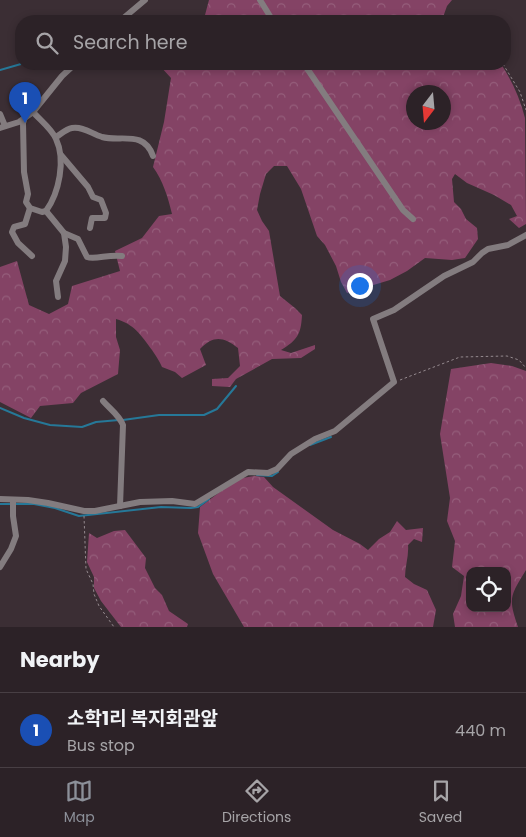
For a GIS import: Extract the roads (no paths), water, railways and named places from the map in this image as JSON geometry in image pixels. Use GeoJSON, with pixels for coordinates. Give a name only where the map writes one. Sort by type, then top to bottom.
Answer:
{"type":"FeatureCollection","features":[{"type":"Feature","properties":{"kind":"street"},"geometry":{"type":"LineString","coordinates":[[127,15],[145,0]]}},
{"type":"Feature","properties":{"kind":"street"},"geometry":{"type":"LineString","coordinates":[[260,0],[269,15]]}},
{"type":"Feature","properties":{"kind":"street"},"geometry":{"type":"LineString","coordinates":[[0,114],[2,127],[19,122],[33,112],[68,70]]}},
{"type":"Feature","properties":{"kind":"street"},"geometry":{"type":"LineString","coordinates":[[308,70],[403,210],[413,219]]}},
{"type":"Feature","properties":{"kind":"street"},"geometry":{"type":"LineString","coordinates":[[33,112],[56,138],[61,156],[55,195],[46,211]]}},
{"type":"Feature","properties":{"kind":"street"},"geometry":{"type":"LineString","coordinates":[[25,117],[22,123],[24,172],[28,194],[26,202],[30,208],[42,212],[46,211]]}},
{"type":"Feature","properties":{"kind":"street"},"geometry":{"type":"LineString","coordinates":[[56,138],[70,128],[77,127],[104,137],[131,138],[147,145],[153,156]]}},
{"type":"Feature","properties":{"kind":"street"},"geometry":{"type":"LineString","coordinates":[[61,156],[88,187],[93,198],[101,200],[106,213],[105,218],[92,218],[90,228]]}},
{"type":"Feature","properties":{"kind":"street"},"geometry":{"type":"LineString","coordinates":[[30,208],[25,224],[14,227],[12,232],[18,243],[32,256]]}},
{"type":"Feature","properties":{"kind":"street"},"geometry":{"type":"LineString","coordinates":[[46,211],[64,233],[78,239],[87,258],[113,255],[122,256]]}},
{"type":"Feature","properties":{"kind":"street"},"geometry":{"type":"LineString","coordinates":[[58,297],[56,281],[65,261],[64,233]]}},
{"type":"Feature","properties":{"kind":"street"},"geometry":{"type":"LineString","coordinates":[[0,499],[13,504],[28,500],[84,511],[95,511],[140,502],[172,501],[195,504],[248,472],[268,473],[277,469],[291,454],[335,431],[394,382],[374,319],[394,310],[444,276],[473,262],[488,249],[508,245],[526,235]]}},
{"type":"Feature","properties":{"kind":"street"},"geometry":{"type":"LineString","coordinates":[[103,401],[112,412],[119,416],[123,425],[120,506]]}},
{"type":"Feature","properties":{"kind":"street"},"geometry":{"type":"LineString","coordinates":[[0,567],[11,550],[16,536],[13,504]]}},
{"type":"Feature","properties":{"kind":"waterway"},"geometry":{"type":"LineString","coordinates":[[0,70],[15,66]]}},
{"type":"Feature","properties":{"kind":"waterway"},"geometry":{"type":"LineString","coordinates":[[123,420],[159,415],[204,415],[217,409],[236,386]]}},
{"type":"Feature","properties":{"kind":"waterway"},"geometry":{"type":"LineString","coordinates":[[0,408],[24,418],[50,425],[82,427],[96,422],[119,420]]}},
{"type":"Feature","properties":{"kind":"waterway"},"geometry":{"type":"LineString","coordinates":[[310,445],[331,437]]}},
{"type":"Feature","properties":{"kind":"waterway"},"geometry":{"type":"LineString","coordinates":[[257,475],[272,476],[278,472]]}},
{"type":"Feature","properties":{"kind":"waterway"},"geometry":{"type":"LineString","coordinates":[[0,504],[34,504],[55,508],[79,516],[161,507],[191,508],[198,507],[209,499]]}},
{"type":"Feature","properties":{"kind":"place","name":"소학1리 복지회관앞"},"geometry":{"type":"Point","coordinates":[25,123]}}]}
